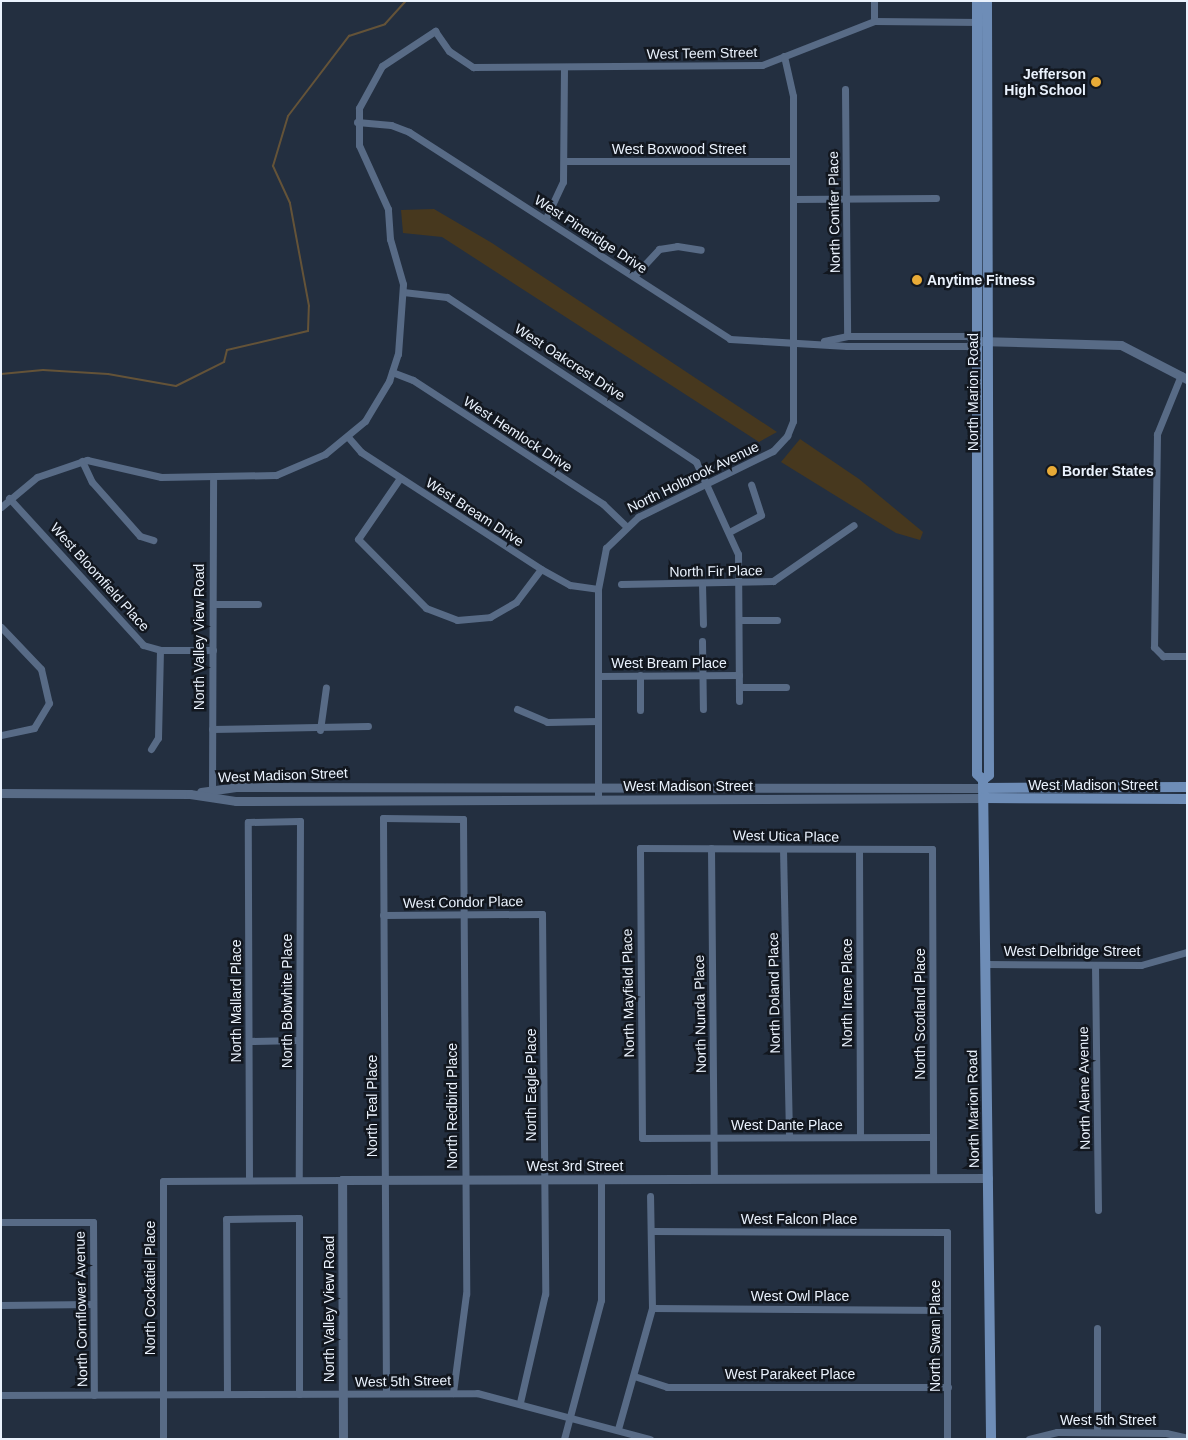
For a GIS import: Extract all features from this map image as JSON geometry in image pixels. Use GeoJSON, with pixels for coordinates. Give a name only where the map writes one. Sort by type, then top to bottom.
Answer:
{"type":"FeatureCollection","features":[{"type":"Feature","properties":{"kind":"main road","name":"North Marion Road"},"geometry":{"type":"LineString","coordinates":[[977,1],[982,22]]}},
{"type":"Feature","properties":{"kind":"main road","name":"North Marion Road"},"geometry":{"type":"LineString","coordinates":[[987,1],[982,22],[977,765],[983,789],[991,1439]]}},
{"type":"Feature","properties":{"kind":"main road","name":"West Madison Street"},"geometry":{"type":"LineString","coordinates":[[983,789],[1187,787]]}},
{"type":"Feature","properties":{"kind":"main road","name":"West Madison Street"},"geometry":{"type":"LineString","coordinates":[[983,789],[1187,799]]}},
{"type":"Feature","properties":{"kind":"street"},"geometry":{"type":"LineString","coordinates":[[874,1],[874,22]]}},
{"type":"Feature","properties":{"kind":"street","name":"West Teem Street"},"geometry":{"type":"LineString","coordinates":[[356,122],[361,100],[378,71],[435,31],[449,51],[473,67],[564,68],[762,65],[874,22],[982,22]]}},
{"type":"Feature","properties":{"kind":"street","name":"North Holbrook Avenue"},"geometry":{"type":"LineString","coordinates":[[598,800],[598,589],[604,553],[624,525],[773,451],[787,436],[794,416],[793,96],[784,56]]}},
{"type":"Feature","properties":{"kind":"street"},"geometry":{"type":"LineString","coordinates":[[546,218],[562,188],[564,161],[564,68]]}},
{"type":"Feature","properties":{"kind":"street","name":"North Conifer Place"},"geometry":{"type":"LineString","coordinates":[[845,89],[847,336]]}},
{"type":"Feature","properties":{"kind":"street"},"geometry":{"type":"LineString","coordinates":[[1,507],[9,498],[45,474],[82,461],[154,476],[259,478],[289,472],[348,437],[376,406],[392,372],[398,354],[403,292],[390,240],[388,209],[364,162],[356,122]]}},
{"type":"Feature","properties":{"kind":"street","name":"West Pineridge Drive"},"geometry":{"type":"LineString","coordinates":[[356,122],[401,127],[546,218],[730,339],[794,343],[967,346],[979,341]]}},
{"type":"Feature","properties":{"kind":"street","name":"West Boxwood Street"},"geometry":{"type":"LineString","coordinates":[[564,161],[793,162]]}},
{"type":"Feature","properties":{"kind":"street"},"geometry":{"type":"LineString","coordinates":[[793,199],[936,198]]}},
{"type":"Feature","properties":{"kind":"street"},"geometry":{"type":"LineString","coordinates":[[634,276],[659,249],[678,246],[700,250]]}},
{"type":"Feature","properties":{"kind":"street","name":"West Oakcrest Drive"},"geometry":{"type":"LineString","coordinates":[[403,292],[431,292],[451,299],[684,452],[708,482],[731,531],[739,584],[739,701]]}},
{"type":"Feature","properties":{"kind":"street","name":"West Pineridge Drive"},"geometry":{"type":"LineString","coordinates":[[817,342],[847,336],[968,336],[979,341]]}},
{"type":"Feature","properties":{"kind":"street"},"geometry":{"type":"LineString","coordinates":[[979,341],[1122,345],[1184,377],[1157,434],[1154,647],[1163,656],[1187,656]]}},
{"type":"Feature","properties":{"kind":"street","name":"West Hemlock Drive"},"geometry":{"type":"LineString","coordinates":[[392,372],[413,380],[603,504],[624,525]]}},
{"type":"Feature","properties":{"kind":"street","name":"West Bream Drive"},"geometry":{"type":"LineString","coordinates":[[348,437],[360,452],[541,570],[570,586],[598,589]]}},
{"type":"Feature","properties":{"kind":"street"},"geometry":{"type":"LineString","coordinates":[[82,461],[92,482],[140,536],[153,540]]}},
{"type":"Feature","properties":{"kind":"street","name":"North Valley View Road"},"geometry":{"type":"LineString","coordinates":[[212,794],[213,478]]}},
{"type":"Feature","properties":{"kind":"street"},"geometry":{"type":"LineString","coordinates":[[400,478],[358,539],[426,608],[457,620],[490,617],[516,602],[541,570]]}},
{"type":"Feature","properties":{"kind":"street"},"geometry":{"type":"LineString","coordinates":[[731,531],[761,515],[751,485]]}},
{"type":"Feature","properties":{"kind":"street","name":"West Bloomfield Place"},"geometry":{"type":"LineString","coordinates":[[9,498],[143,645],[160,650],[213,650]]}},
{"type":"Feature","properties":{"kind":"street","name":"North Fir Place"},"geometry":{"type":"LineString","coordinates":[[621,584],[739,584],[781,578],[854,525]]}},
{"type":"Feature","properties":{"kind":"street"},"geometry":{"type":"LineString","coordinates":[[702,584],[703,624]]}},
{"type":"Feature","properties":{"kind":"street"},"geometry":{"type":"LineString","coordinates":[[213,604],[258,604]]}},
{"type":"Feature","properties":{"kind":"street"},"geometry":{"type":"LineString","coordinates":[[739,620],[777,620]]}},
{"type":"Feature","properties":{"kind":"street"},"geometry":{"type":"LineString","coordinates":[[1,627],[41,669],[49,703],[34,728],[1,735]]}},
{"type":"Feature","properties":{"kind":"street"},"geometry":{"type":"LineString","coordinates":[[702,641],[703,709]]}},
{"type":"Feature","properties":{"kind":"street"},"geometry":{"type":"LineString","coordinates":[[151,750],[158,738],[160,650]]}},
{"type":"Feature","properties":{"kind":"street","name":"West Bream Place"},"geometry":{"type":"LineString","coordinates":[[598,676],[739,674]]}},
{"type":"Feature","properties":{"kind":"street"},"geometry":{"type":"LineString","coordinates":[[640,675],[640,710]]}},
{"type":"Feature","properties":{"kind":"street"},"geometry":{"type":"LineString","coordinates":[[320,730],[326,687]]}},
{"type":"Feature","properties":{"kind":"street"},"geometry":{"type":"LineString","coordinates":[[739,687],[786,687]]}},
{"type":"Feature","properties":{"kind":"street"},"geometry":{"type":"LineString","coordinates":[[517,709],[547,722],[598,721]]}},
{"type":"Feature","properties":{"kind":"street"},"geometry":{"type":"LineString","coordinates":[[212,729],[320,730],[368,726]]}},
{"type":"Feature","properties":{"kind":"street","name":"West Madison Street"},"geometry":{"type":"LineString","coordinates":[[1,793],[212,794],[598,786],[983,789]]}},
{"type":"Feature","properties":{"kind":"street","name":"West Madison Street"},"geometry":{"type":"LineString","coordinates":[[212,794],[236,801],[598,800],[983,789]]}},
{"type":"Feature","properties":{"kind":"street","name":"North Redbird Place"},"geometry":{"type":"LineString","coordinates":[[383,818],[463,819],[466,1304],[453,1392]]}},
{"type":"Feature","properties":{"kind":"street","name":"North Teal Place"},"geometry":{"type":"LineString","coordinates":[[383,818],[386,1393]]}},
{"type":"Feature","properties":{"kind":"street","name":"North Mallard Place"},"geometry":{"type":"LineString","coordinates":[[249,1180],[248,822],[300,821]]}},
{"type":"Feature","properties":{"kind":"street","name":"North Bobwhite Place"},"geometry":{"type":"LineString","coordinates":[[299,1180],[300,821]]}},
{"type":"Feature","properties":{"kind":"street","name":"West Utica Place"},"geometry":{"type":"LineString","coordinates":[[640,848],[932,849]]}},
{"type":"Feature","properties":{"kind":"street","name":"North Mayfield Place"},"geometry":{"type":"LineString","coordinates":[[640,848],[642,1138]]}},
{"type":"Feature","properties":{"kind":"street","name":"North Nunda Place"},"geometry":{"type":"LineString","coordinates":[[711,848],[714,1179]]}},
{"type":"Feature","properties":{"kind":"street","name":"North Doland Place"},"geometry":{"type":"LineString","coordinates":[[783,849],[789,1137]]}},
{"type":"Feature","properties":{"kind":"street","name":"North Irene Place"},"geometry":{"type":"LineString","coordinates":[[859,849],[860,1137]]}},
{"type":"Feature","properties":{"kind":"street","name":"North Scotland Place"},"geometry":{"type":"LineString","coordinates":[[932,849],[933,1178]]}},
{"type":"Feature","properties":{"kind":"street","name":"West Condor Place"},"geometry":{"type":"LineString","coordinates":[[384,915],[542,914]]}},
{"type":"Feature","properties":{"kind":"street","name":"North Eagle Place"},"geometry":{"type":"LineString","coordinates":[[520,1402],[544,1311],[542,914]]}},
{"type":"Feature","properties":{"kind":"street","name":"West Delbridge Street"},"geometry":{"type":"LineString","coordinates":[[986,964],[1141,965],[1187,952]]}},
{"type":"Feature","properties":{"kind":"street","name":"North Alene Avenue"},"geometry":{"type":"LineString","coordinates":[[1095,965],[1098,1210]]}},
{"type":"Feature","properties":{"kind":"street"},"geometry":{"type":"LineString","coordinates":[[249,1041],[299,1040]]}},
{"type":"Feature","properties":{"kind":"street","name":"West Dante Place"},"geometry":{"type":"LineString","coordinates":[[642,1138],[933,1137]]}},
{"type":"Feature","properties":{"kind":"street","name":"West 3rd Street"},"geometry":{"type":"LineString","coordinates":[[162,1181],[988,1178]]}},
{"type":"Feature","properties":{"kind":"street"},"geometry":{"type":"LineString","coordinates":[[564,1439],[602,1300],[601,1179]]}},
{"type":"Feature","properties":{"kind":"street","name":"North Valley View Road"},"geometry":{"type":"LineString","coordinates":[[342,1180],[343,1439]]}},
{"type":"Feature","properties":{"kind":"street","name":"North Cockatiel Place"},"geometry":{"type":"LineString","coordinates":[[162,1181],[163,1439]]}},
{"type":"Feature","properties":{"kind":"street"},"geometry":{"type":"LineString","coordinates":[[618,1429],[652,1308],[650,1196]]}},
{"type":"Feature","properties":{"kind":"street"},"geometry":{"type":"LineString","coordinates":[[227,1394],[226,1219],[299,1218],[299,1394]]}},
{"type":"Feature","properties":{"kind":"street","name":"North Cornflower Avenue"},"geometry":{"type":"LineString","coordinates":[[1,1222],[93,1222],[94,1395]]}},
{"type":"Feature","properties":{"kind":"street","name":"West Falcon Place"},"geometry":{"type":"LineString","coordinates":[[652,1230],[947,1232]]}},
{"type":"Feature","properties":{"kind":"street","name":"North Swan Place"},"geometry":{"type":"LineString","coordinates":[[947,1232],[947,1439]]}},
{"type":"Feature","properties":{"kind":"street"},"geometry":{"type":"LineString","coordinates":[[1,1305],[93,1304]]}},
{"type":"Feature","properties":{"kind":"street","name":"West Owl Place"},"geometry":{"type":"LineString","coordinates":[[652,1308],[947,1310]]}},
{"type":"Feature","properties":{"kind":"street"},"geometry":{"type":"LineString","coordinates":[[1097,1328],[1097,1432]]}},
{"type":"Feature","properties":{"kind":"street","name":"West Parakeet Place"},"geometry":{"type":"LineString","coordinates":[[634,1376],[667,1387],[948,1387]]}},
{"type":"Feature","properties":{"kind":"street","name":"West 5th Street"},"geometry":{"type":"LineString","coordinates":[[1,1395],[453,1392],[520,1402],[650,1439]]}},
{"type":"Feature","properties":{"kind":"street","name":"West 5th Street"},"geometry":{"type":"LineString","coordinates":[[1028,1439],[1057,1432],[1166,1433],[1187,1438]]}},
{"type":"Feature","properties":{"kind":"shaded area"},"geometry":{"type":"Polygon","coordinates":[[[434,209],[492,243],[777,432],[759,442],[442,237],[403,233],[401,210],[434,209]]]}},
{"type":"Feature","properties":{"kind":"shaded area"},"geometry":{"type":"Polygon","coordinates":[[[800,439],[859,479],[923,532],[920,540],[896,533],[781,462],[800,439]]]}},
{"type":"Feature","properties":{"kind":"waterway"},"geometry":{"type":"LineString","coordinates":[[1,374],[43,370],[108,374],[176,386],[224,362],[227,350],[308,331],[309,306],[290,203],[273,166],[288,116],[349,36],[385,24],[406,1]]}},
{"type":"Feature","properties":{"kind":"place","name":"Jefferson High School"},"geometry":{"type":"Point","coordinates":[1096,82]}},
{"type":"Feature","properties":{"kind":"place","name":"Anytime Fitness"},"geometry":{"type":"Point","coordinates":[917,280]}},
{"type":"Feature","properties":{"kind":"place","name":"Border States"},"geometry":{"type":"Point","coordinates":[1052,471]}}]}
